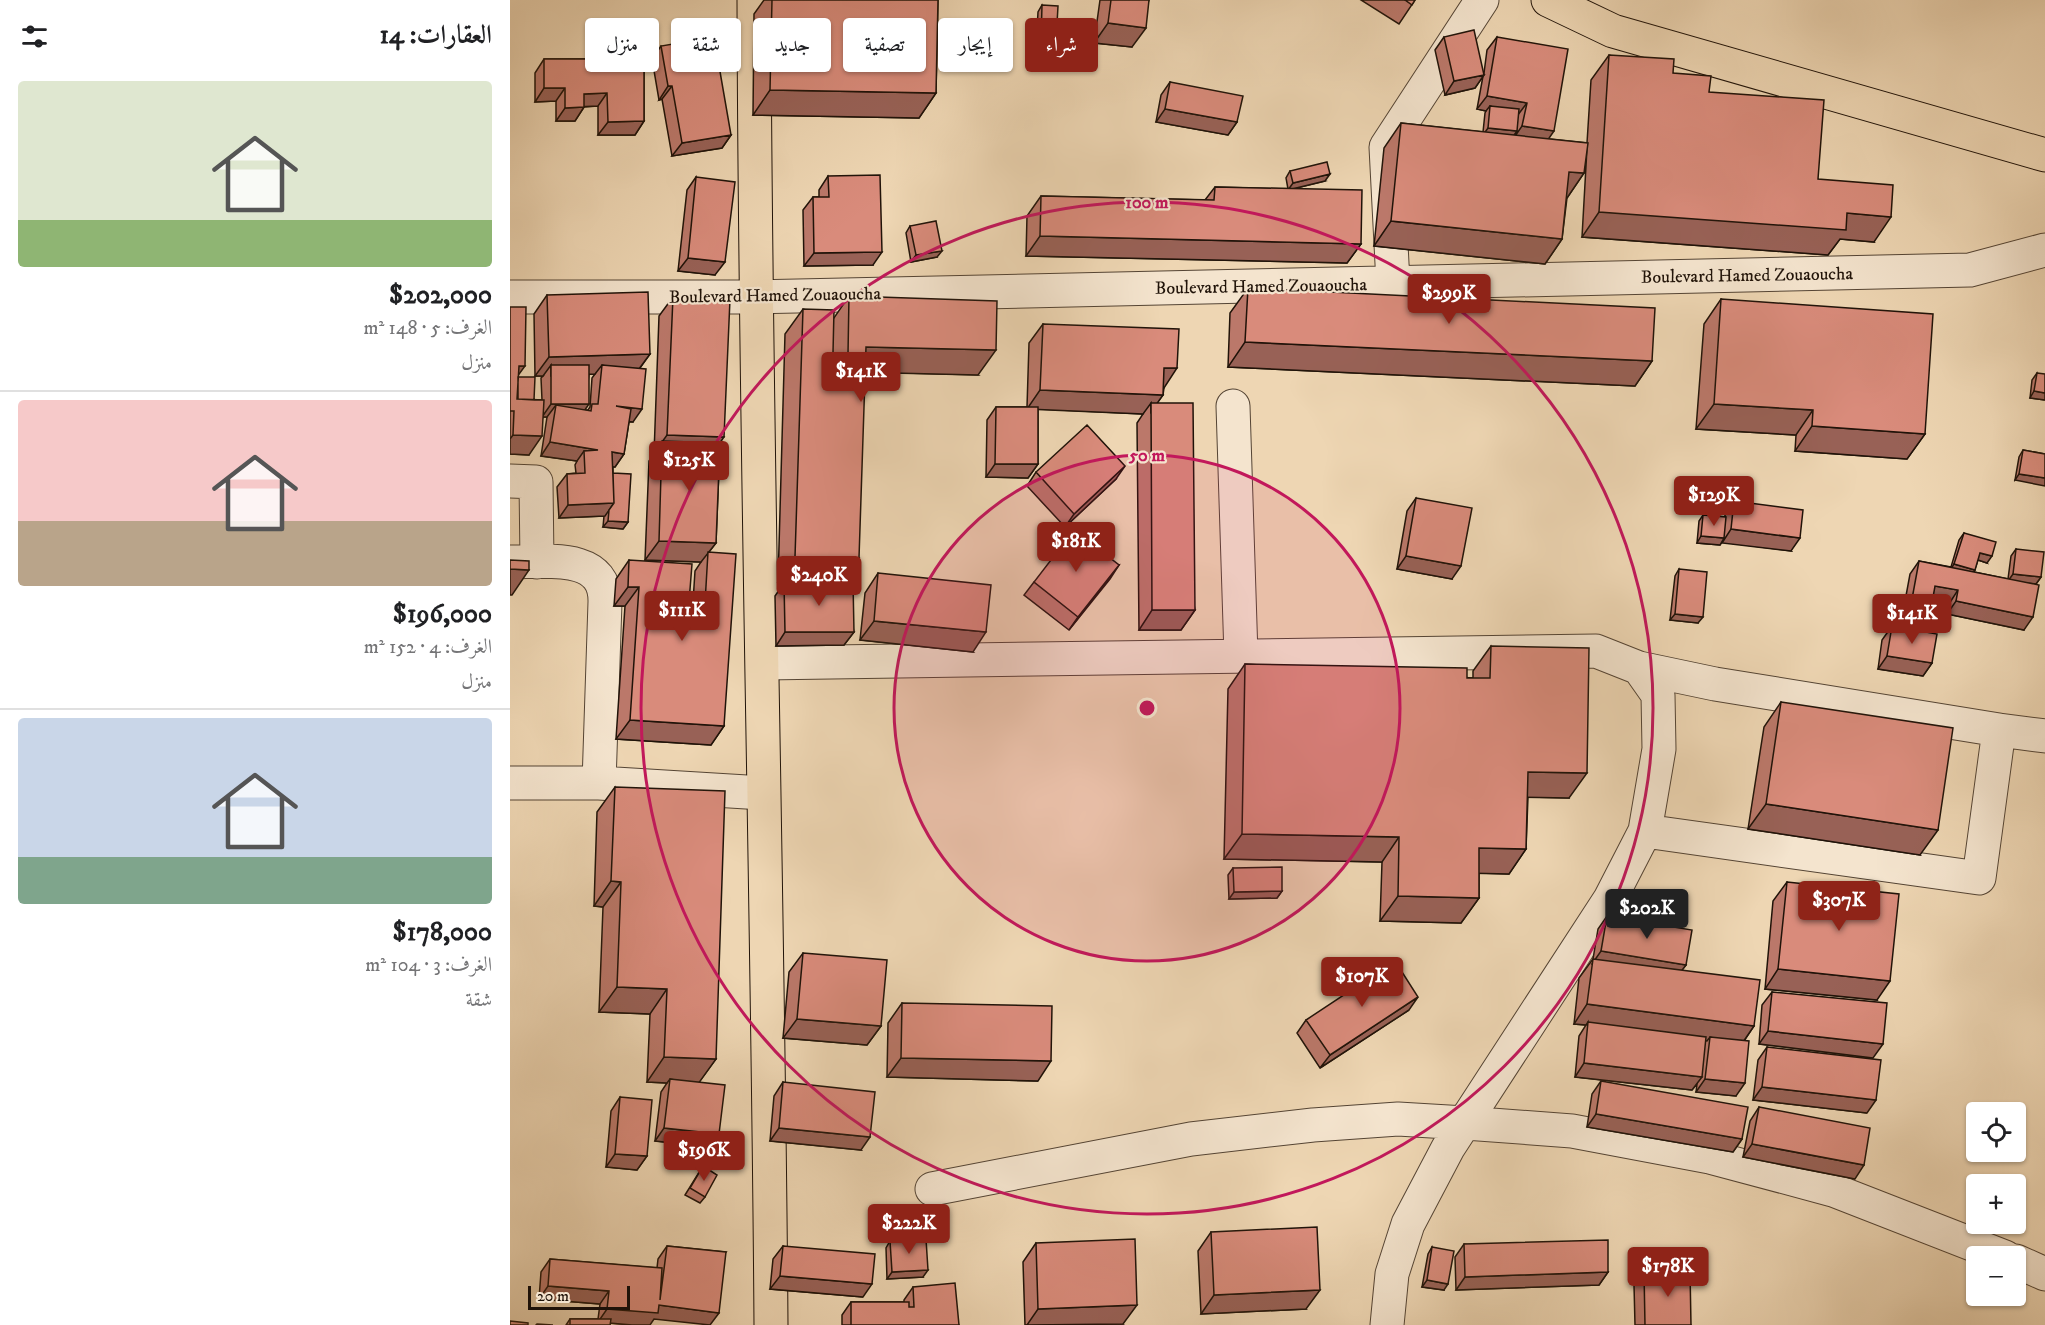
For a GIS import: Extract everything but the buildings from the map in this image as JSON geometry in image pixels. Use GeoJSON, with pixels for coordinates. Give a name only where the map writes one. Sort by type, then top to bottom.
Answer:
{"type":"FeatureCollection","features":[{"type":"Feature","properties":{"kind":"main road"},"geometry":{"type":"LineString","coordinates":[[754,0],[755,297],[764,663],[771,1325]]}},
{"type":"Feature","properties":{"kind":"main road"},"geometry":{"type":"LineString","coordinates":[[1548,0],[1613,31],[2045,155]]}},
{"type":"Feature","properties":{"kind":"street"},"geometry":{"type":"LineString","coordinates":[[1393,283],[1386,147],[1482,0]]}},
{"type":"Feature","properties":{"kind":"street","name":"Boulevard Hamed Zouaoucha"},"geometry":{"type":"LineString","coordinates":[[510,297],[755,297],[1970,270],[2045,250]]}},
{"type":"Feature","properties":{"kind":"street"},"geometry":{"type":"LineString","coordinates":[[1233,406],[1240,656]]}},
{"type":"Feature","properties":{"kind":"street"},"geometry":{"type":"LineString","coordinates":[[510,481],[536,482],[523,562],[585,566],[599,577],[603,584],[605,602],[599,783]]}},
{"type":"Feature","properties":{"kind":"street"},"geometry":{"type":"LineString","coordinates":[[764,663],[1596,651],[1639,668],[1715,684],[2000,730],[2045,735]]}},
{"type":"Feature","properties":{"kind":"street"},"geometry":{"type":"LineString","coordinates":[[1387,1325],[1392,1274],[1408,1224],[1465,1123],[1610,899],[1646,831],[1659,749],[1658,695],[1639,668]]}},
{"type":"Feature","properties":{"kind":"street"},"geometry":{"type":"LineString","coordinates":[[1646,831],[1979,878],[2000,730]]}},
{"type":"Feature","properties":{"kind":"street"},"geometry":{"type":"LineString","coordinates":[[510,783],[599,783],[764,793]]}},
{"type":"Feature","properties":{"kind":"street"},"geometry":{"type":"LineString","coordinates":[[932,1189],[1191,1139],[1313,1125],[1398,1119],[1572,1131],[1710,1157],[1833,1190],[1977,1246]]}},
{"type":"Feature","properties":{"kind":"street"},"geometry":{"type":"LineString","coordinates":[[2026,1265],[2045,1274]]}}]}
